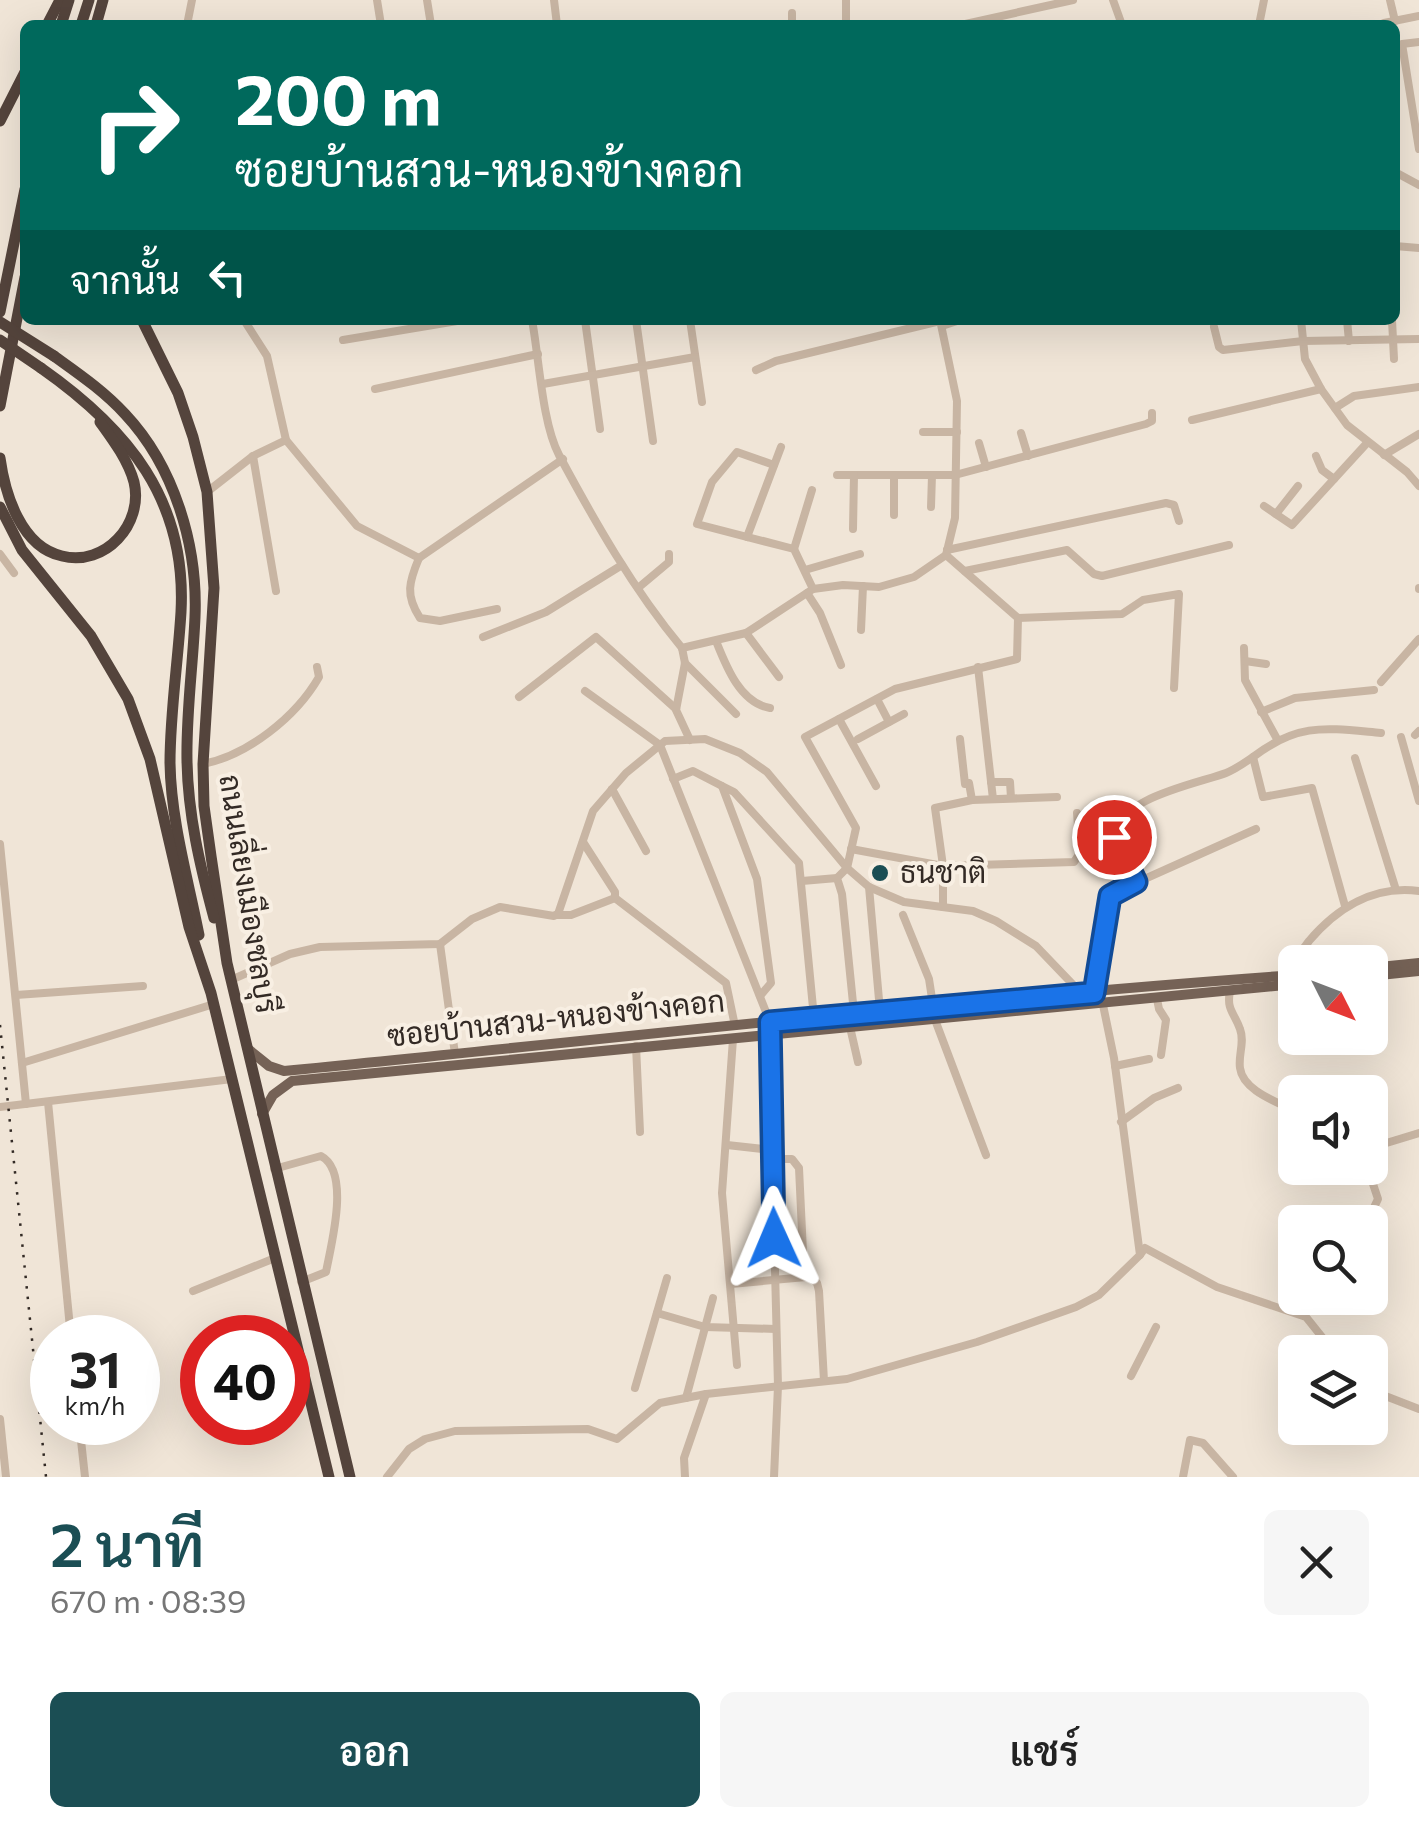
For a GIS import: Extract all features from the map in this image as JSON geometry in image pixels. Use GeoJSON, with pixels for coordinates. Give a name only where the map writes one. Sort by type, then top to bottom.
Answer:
{"type":"FeatureCollection","features":[{"type":"Feature","properties":{"kind":"highway"},"geometry":{"type":"LineString","coordinates":[[2,118],[20,82]]}},
{"type":"Feature","properties":{"kind":"highway"},"geometry":{"type":"LineString","coordinates":[[0,312],[20,214]]}},
{"type":"Feature","properties":{"kind":"highway"},"geometry":{"type":"LineString","coordinates":[[0,406],[20,302]]}},
{"type":"Feature","properties":{"kind":"highway"},"geometry":{"type":"LineString","coordinates":[[0,322],[94,385],[126,416],[156,457],[180,506],[191,557],[196,612],[187,724],[188,792],[198,856],[227,962]]}},
{"type":"Feature","properties":{"kind":"highway","name":"ถนนเลี่ยงเมืองชลบุรี"},"geometry":{"type":"LineString","coordinates":[[144,325],[178,393],[207,492],[214,588],[204,806],[227,962],[350,1477]]}},
{"type":"Feature","properties":{"kind":"highway"},"geometry":{"type":"LineString","coordinates":[[0,340],[84,398],[121,434],[168,510],[180,565],[181,607],[170,763],[173,805],[212,999]]}},
{"type":"Feature","properties":{"kind":"highway"},"geometry":{"type":"LineString","coordinates":[[0,458],[3,481],[17,519],[38,542],[60,556],[85,558],[107,549],[124,534],[134,512],[135,485],[125,459],[84,398]]}},
{"type":"Feature","properties":{"kind":"highway","name":"ถนนเลี่ยงเมืองชลบุรี"},"geometry":{"type":"LineString","coordinates":[[0,508],[22,550],[90,636],[128,699],[150,759],[329,1477]]}},
{"type":"Feature","properties":{"kind":"main road"},"geometry":{"type":"LineString","coordinates":[[1388,966],[1419,963]]}},
{"type":"Feature","properties":{"kind":"main road"},"geometry":{"type":"LineString","coordinates":[[1388,974],[1419,971]]}},
{"type":"Feature","properties":{"kind":"main road","name":"ซอยบ้านสวน-หนองข้างคอก"},"geometry":{"type":"LineString","coordinates":[[262,1115],[273,1095],[292,1081],[636,1046],[769,1037],[933,1011],[1166,984],[1278,979]]}},
{"type":"Feature","properties":{"kind":"main road","name":"ซอยบ้านสวน-หนองข้างคอก"},"geometry":{"type":"LineString","coordinates":[[247,1048],[269,1066],[284,1071],[880,1011],[1102,1005],[1230,992],[1278,982]]}},
{"type":"Feature","properties":{"kind":"main road"},"geometry":{"type":"LineString","coordinates":[[1161,998],[1166,984]]}},
{"type":"Feature","properties":{"kind":"main road"},"geometry":{"type":"LineString","coordinates":[[769,1037],[770,1022]]}},
{"type":"Feature","properties":{"kind":"street"},"geometry":{"type":"LineString","coordinates":[[983,20],[1072,0]]}},
{"type":"Feature","properties":{"kind":"street"},"geometry":{"type":"LineString","coordinates":[[792,13],[792,20]]}},
{"type":"Feature","properties":{"kind":"street"},"geometry":{"type":"LineString","coordinates":[[1419,42],[1402,44],[1419,150]]}},
{"type":"Feature","properties":{"kind":"street"},"geometry":{"type":"LineString","coordinates":[[247,325],[267,356],[286,440],[357,526],[420,558]]}},
{"type":"Feature","properties":{"kind":"street"},"geometry":{"type":"LineString","coordinates":[[343,340],[432,325]]}},
{"type":"Feature","properties":{"kind":"street"},"geometry":{"type":"LineString","coordinates":[[533,325],[550,428],[562,459],[622,565],[682,648],[685,663],[676,710]]}},
{"type":"Feature","properties":{"kind":"street"},"geometry":{"type":"LineString","coordinates":[[586,325],[600,428]]}},
{"type":"Feature","properties":{"kind":"street"},"geometry":{"type":"LineString","coordinates":[[637,325],[653,441]]}},
{"type":"Feature","properties":{"kind":"street"},"geometry":{"type":"LineString","coordinates":[[691,325],[702,402]]}},
{"type":"Feature","properties":{"kind":"street"},"geometry":{"type":"LineString","coordinates":[[756,370],[928,325]]}},
{"type":"Feature","properties":{"kind":"street"},"geometry":{"type":"LineString","coordinates":[[941,325],[957,401],[955,518],[946,553]]}},
{"type":"Feature","properties":{"kind":"street"},"geometry":{"type":"LineString","coordinates":[[1301,325],[1305,359],[1321,390],[1347,424],[1419,486]]}},
{"type":"Feature","properties":{"kind":"street"},"geometry":{"type":"LineString","coordinates":[[1348,325],[1349,341]]}},
{"type":"Feature","properties":{"kind":"street"},"geometry":{"type":"LineString","coordinates":[[1392,325],[1394,359]]}},
{"type":"Feature","properties":{"kind":"street"},"geometry":{"type":"LineString","coordinates":[[1214,327],[1223,350],[1303,341],[1419,340]]}},
{"type":"Feature","properties":{"kind":"street"},"geometry":{"type":"LineString","coordinates":[[375,389],[538,354]]}},
{"type":"Feature","properties":{"kind":"street"},"geometry":{"type":"LineString","coordinates":[[543,384],[695,356]]}},
{"type":"Feature","properties":{"kind":"street"},"geometry":{"type":"LineString","coordinates":[[1335,408],[1354,396],[1419,387]]}},
{"type":"Feature","properties":{"kind":"street"},"geometry":{"type":"LineString","coordinates":[[1192,420],[1321,390]]}},
{"type":"Feature","properties":{"kind":"street"},"geometry":{"type":"LineString","coordinates":[[837,475],[956,475],[1146,424],[1152,421],[1152,413]]}},
{"type":"Feature","properties":{"kind":"street"},"geometry":{"type":"LineString","coordinates":[[922,432],[957,432]]}},
{"type":"Feature","properties":{"kind":"street"},"geometry":{"type":"LineString","coordinates":[[1021,433],[1028,456]]}},
{"type":"Feature","properties":{"kind":"street"},"geometry":{"type":"LineString","coordinates":[[1384,455],[1419,434]]}},
{"type":"Feature","properties":{"kind":"street"},"geometry":{"type":"LineString","coordinates":[[207,492],[253,456],[286,440]]}},
{"type":"Feature","properties":{"kind":"street"},"geometry":{"type":"LineString","coordinates":[[979,443],[986,467]]}},
{"type":"Feature","properties":{"kind":"street"},"geometry":{"type":"LineString","coordinates":[[1264,506],[1292,525],[1367,443]]}},
{"type":"Feature","properties":{"kind":"street"},"geometry":{"type":"LineString","coordinates":[[747,537],[781,447]]}},
{"type":"Feature","properties":{"kind":"street"},"geometry":{"type":"LineString","coordinates":[[774,465],[737,452],[712,482],[697,524],[794,549]]}},
{"type":"Feature","properties":{"kind":"street"},"geometry":{"type":"LineString","coordinates":[[253,456],[276,591]]}},
{"type":"Feature","properties":{"kind":"street"},"geometry":{"type":"LineString","coordinates":[[1316,456],[1322,470],[1334,480]]}},
{"type":"Feature","properties":{"kind":"street"},"geometry":{"type":"LineString","coordinates":[[497,610],[440,621],[420,618],[411,604],[408,584],[420,558],[562,459]]}},
{"type":"Feature","properties":{"kind":"street"},"geometry":{"type":"LineString","coordinates":[[853,529],[854,475]]}},
{"type":"Feature","properties":{"kind":"street"},"geometry":{"type":"LineString","coordinates":[[894,475],[894,516]]}},
{"type":"Feature","properties":{"kind":"street"},"geometry":{"type":"LineString","coordinates":[[931,507],[932,475]]}},
{"type":"Feature","properties":{"kind":"street"},"geometry":{"type":"LineString","coordinates":[[1276,514],[1298,486]]}},
{"type":"Feature","properties":{"kind":"street"},"geometry":{"type":"LineString","coordinates":[[812,490],[794,549],[841,665]]}},
{"type":"Feature","properties":{"kind":"street"},"geometry":{"type":"LineString","coordinates":[[682,648],[746,632],[810,591],[879,587],[914,576],[946,553],[1170,502],[1179,521]]}},
{"type":"Feature","properties":{"kind":"street"},"geometry":{"type":"LineString","coordinates":[[964,572],[1067,550],[1094,574],[1102,576],[1229,545]]}},
{"type":"Feature","properties":{"kind":"street"},"geometry":{"type":"LineString","coordinates":[[946,553],[1018,618],[1122,614],[1140,601],[1179,594],[1174,688]]}},
{"type":"Feature","properties":{"kind":"street"},"geometry":{"type":"LineString","coordinates":[[0,554],[14,574]]}},
{"type":"Feature","properties":{"kind":"street"},"geometry":{"type":"LineString","coordinates":[[638,588],[670,562],[669,554]]}},
{"type":"Feature","properties":{"kind":"street"},"geometry":{"type":"LineString","coordinates":[[805,570],[860,554]]}},
{"type":"Feature","properties":{"kind":"street"},"geometry":{"type":"LineString","coordinates":[[483,636],[557,606],[622,565]]}},
{"type":"Feature","properties":{"kind":"street"},"geometry":{"type":"LineString","coordinates":[[861,630],[863,586]]}},
{"type":"Feature","properties":{"kind":"street"},"geometry":{"type":"LineString","coordinates":[[802,881],[836,878],[847,868],[856,828],[806,737],[895,689],[1017,659],[1018,618]]}},
{"type":"Feature","properties":{"kind":"street"},"geometry":{"type":"LineString","coordinates":[[746,632],[779,678]]}},
{"type":"Feature","properties":{"kind":"street"},"geometry":{"type":"LineString","coordinates":[[520,697],[596,637],[676,710],[690,740]]}},
{"type":"Feature","properties":{"kind":"street"},"geometry":{"type":"LineString","coordinates":[[1382,682],[1419,639]]}},
{"type":"Feature","properties":{"kind":"street"},"geometry":{"type":"LineString","coordinates":[[716,641],[743,691],[761,706],[770,708]]}},
{"type":"Feature","properties":{"kind":"street"},"geometry":{"type":"LineString","coordinates":[[1244,648],[1245,680],[1277,739]]}},
{"type":"Feature","properties":{"kind":"street"},"geometry":{"type":"LineString","coordinates":[[1245,662],[1266,664]]}},
{"type":"Feature","properties":{"kind":"street"},"geometry":{"type":"LineString","coordinates":[[685,663],[736,714]]}},
{"type":"Feature","properties":{"kind":"street"},"geometry":{"type":"LineString","coordinates":[[203,764],[231,754],[291,716],[319,677],[318,667]]}},
{"type":"Feature","properties":{"kind":"street"},"geometry":{"type":"LineString","coordinates":[[978,667],[993,799]]}},
{"type":"Feature","properties":{"kind":"street"},"geometry":{"type":"LineString","coordinates":[[1260,712],[1295,698],[1374,690]]}},
{"type":"Feature","properties":{"kind":"street"},"geometry":{"type":"LineString","coordinates":[[584,691],[660,745],[770,1022]]}},
{"type":"Feature","properties":{"kind":"street"},"geometry":{"type":"LineString","coordinates":[[877,699],[889,722]]}},
{"type":"Feature","properties":{"kind":"street"},"geometry":{"type":"LineString","coordinates":[[858,739],[904,714]]}},
{"type":"Feature","properties":{"kind":"street"},"geometry":{"type":"LineString","coordinates":[[838,719],[876,786]]}},
{"type":"Feature","properties":{"kind":"street"},"geometry":{"type":"LineString","coordinates":[[1136,882],[1115,841],[1118,828],[1131,810],[1178,786],[1228,772],[1277,739],[1305,729],[1381,733]]}},
{"type":"Feature","properties":{"kind":"street"},"geometry":{"type":"LineString","coordinates":[[1400,737],[1416,774],[1419,801]]}},
{"type":"Feature","properties":{"kind":"street"},"geometry":{"type":"LineString","coordinates":[[558,912],[593,811],[665,740],[706,739],[740,753],[767,772],[847,868],[869,887],[904,902],[973,911],[996,921],[1036,946],[1088,993],[1110,896],[1256,829]]}},
{"type":"Feature","properties":{"kind":"street"},"geometry":{"type":"LineString","coordinates":[[960,739],[965,784],[969,783],[972,800]]}},
{"type":"Feature","properties":{"kind":"street"},"geometry":{"type":"LineString","coordinates":[[1254,757],[1262,797],[1312,788],[1345,906]]}},
{"type":"Feature","properties":{"kind":"street"},"geometry":{"type":"LineString","coordinates":[[1355,758],[1396,890]]}},
{"type":"Feature","properties":{"kind":"street"},"geometry":{"type":"LineString","coordinates":[[673,779],[693,771],[734,792],[799,863],[814,1018]]}},
{"type":"Feature","properties":{"kind":"street"},"geometry":{"type":"LineString","coordinates":[[991,782],[1010,782],[1011,798]]}},
{"type":"Feature","properties":{"kind":"street"},"geometry":{"type":"LineString","coordinates":[[722,786],[758,879],[772,984],[760,996]]}},
{"type":"Feature","properties":{"kind":"street"},"geometry":{"type":"LineString","coordinates":[[612,789],[646,851]]}},
{"type":"Feature","properties":{"kind":"street"},"geometry":{"type":"LineString","coordinates":[[944,907],[944,866],[935,808],[972,800],[1057,797]]}},
{"type":"Feature","properties":{"kind":"street"},"geometry":{"type":"LineString","coordinates":[[851,848],[944,866],[1074,862],[1080,853],[1077,813]]}},
{"type":"Feature","properties":{"kind":"street"},"geometry":{"type":"LineString","coordinates":[[583,841],[615,898]]}},
{"type":"Feature","properties":{"kind":"street"},"geometry":{"type":"LineString","coordinates":[[0,844],[26,1104]]}},
{"type":"Feature","properties":{"kind":"street"},"geometry":{"type":"LineString","coordinates":[[836,878],[842,894],[854,1014]]}},
{"type":"Feature","properties":{"kind":"street"},"geometry":{"type":"LineString","coordinates":[[869,887],[880,1011]]}},
{"type":"Feature","properties":{"kind":"street"},"geometry":{"type":"LineString","coordinates":[[1307,945],[1345,906],[1396,890],[1419,892]]}},
{"type":"Feature","properties":{"kind":"street"},"geometry":{"type":"LineString","coordinates":[[231,980],[290,954],[320,947],[440,944],[472,918],[500,907],[571,916],[615,898]]}},
{"type":"Feature","properties":{"kind":"street"},"geometry":{"type":"LineString","coordinates":[[615,898],[726,982],[736,1026]]}},
{"type":"Feature","properties":{"kind":"street"},"geometry":{"type":"LineString","coordinates":[[903,916],[929,978],[933,1011],[986,1155]]}},
{"type":"Feature","properties":{"kind":"street"},"geometry":{"type":"LineString","coordinates":[[440,944],[455,1054]]}},
{"type":"Feature","properties":{"kind":"street"},"geometry":{"type":"LineString","coordinates":[[16,996],[143,986]]}},
{"type":"Feature","properties":{"kind":"street"},"geometry":{"type":"LineString","coordinates":[[1230,992],[1230,1013],[1241,1031],[1240,1070],[1259,1092],[1278,1102]]}},
{"type":"Feature","properties":{"kind":"street"},"geometry":{"type":"LineString","coordinates":[[1161,998],[1158,1010],[1166,1020],[1162,1055]]}},
{"type":"Feature","properties":{"kind":"street"},"geometry":{"type":"LineString","coordinates":[[22,1063],[212,999]]}},
{"type":"Feature","properties":{"kind":"street"},"geometry":{"type":"LineString","coordinates":[[1102,1005],[1115,1066],[1140,1255]]}},
{"type":"Feature","properties":{"kind":"street"},"geometry":{"type":"LineString","coordinates":[[850,1027],[858,1062]]}},
{"type":"Feature","properties":{"kind":"street"},"geometry":{"type":"LineString","coordinates":[[769,1037],[778,1386],[774,1477]]}},
{"type":"Feature","properties":{"kind":"street"},"geometry":{"type":"LineString","coordinates":[[734,1039],[722,1193],[737,1366]]}},
{"type":"Feature","properties":{"kind":"street"},"geometry":{"type":"LineString","coordinates":[[636,1046],[640,1132]]}},
{"type":"Feature","properties":{"kind":"street"},"geometry":{"type":"LineString","coordinates":[[1115,1066],[1148,1060]]}},
{"type":"Feature","properties":{"kind":"street"},"geometry":{"type":"LineString","coordinates":[[0,1107],[232,1079]]}},
{"type":"Feature","properties":{"kind":"street"},"geometry":{"type":"LineString","coordinates":[[1121,1122],[1154,1098],[1178,1088]]}},
{"type":"Feature","properties":{"kind":"street"},"geometry":{"type":"LineString","coordinates":[[48,1102],[70,1315]]}},
{"type":"Feature","properties":{"kind":"street"},"geometry":{"type":"LineString","coordinates":[[1388,1142],[1419,1132]]}},
{"type":"Feature","properties":{"kind":"street"},"geometry":{"type":"LineString","coordinates":[[726,1145],[792,1158],[799,1168],[806,1277]]}},
{"type":"Feature","properties":{"kind":"street"},"geometry":{"type":"LineString","coordinates":[[274,1169],[321,1156],[330,1163],[335,1179],[336,1224],[326,1272],[301,1282]]}},
{"type":"Feature","properties":{"kind":"street"},"geometry":{"type":"LineString","coordinates":[[387,1477],[409,1450],[425,1439],[455,1431],[588,1429],[617,1439],[660,1402],[824,1382],[893,1368],[1076,1306],[1099,1294],[1145,1248],[1217,1287],[1278,1306]]}},
{"type":"Feature","properties":{"kind":"street"},"geometry":{"type":"LineString","coordinates":[[193,1291],[276,1258]]}},
{"type":"Feature","properties":{"kind":"street"},"geometry":{"type":"LineString","coordinates":[[731,1284],[806,1277],[817,1284],[824,1382]]}},
{"type":"Feature","properties":{"kind":"street"},"geometry":{"type":"LineString","coordinates":[[634,1388],[667,1278]]}},
{"type":"Feature","properties":{"kind":"street"},"geometry":{"type":"LineString","coordinates":[[686,1398],[713,1298]]}},
{"type":"Feature","properties":{"kind":"street"},"geometry":{"type":"LineString","coordinates":[[657,1313],[705,1328],[776,1329]]}},
{"type":"Feature","properties":{"kind":"street"},"geometry":{"type":"LineString","coordinates":[[1302,1315],[1320,1335]]}},
{"type":"Feature","properties":{"kind":"street"},"geometry":{"type":"LineString","coordinates":[[1131,1376],[1156,1326]]}},
{"type":"Feature","properties":{"kind":"street"},"geometry":{"type":"LineString","coordinates":[[685,1477],[684,1458],[706,1394]]}},
{"type":"Feature","properties":{"kind":"street"},"geometry":{"type":"LineString","coordinates":[[1388,1397],[1419,1409]]}},
{"type":"Feature","properties":{"kind":"street"},"geometry":{"type":"LineString","coordinates":[[0,1419],[6,1477]]}},
{"type":"Feature","properties":{"kind":"street"},"geometry":{"type":"LineString","coordinates":[[1183,1477],[1190,1440],[1203,1443],[1233,1477]]}},
{"type":"Feature","properties":{"kind":"street"},"geometry":{"type":"LineString","coordinates":[[81,1445],[84,1477]]}},
{"type":"Feature","properties":{"kind":"railway"},"geometry":{"type":"LineString","coordinates":[[0,1025],[46,1477]]}},
{"type":"Feature","properties":{"kind":"place","name":"ธนชาติ"},"geometry":{"type":"Point","coordinates":[880,873]}},
{"type":"Feature","properties":{"kind":"route"},"geometry":{"type":"LineString","coordinates":[[774,1238],[770,1022],[1094,993],[1110,896],[1136,882],[1114,837]]}}]}
